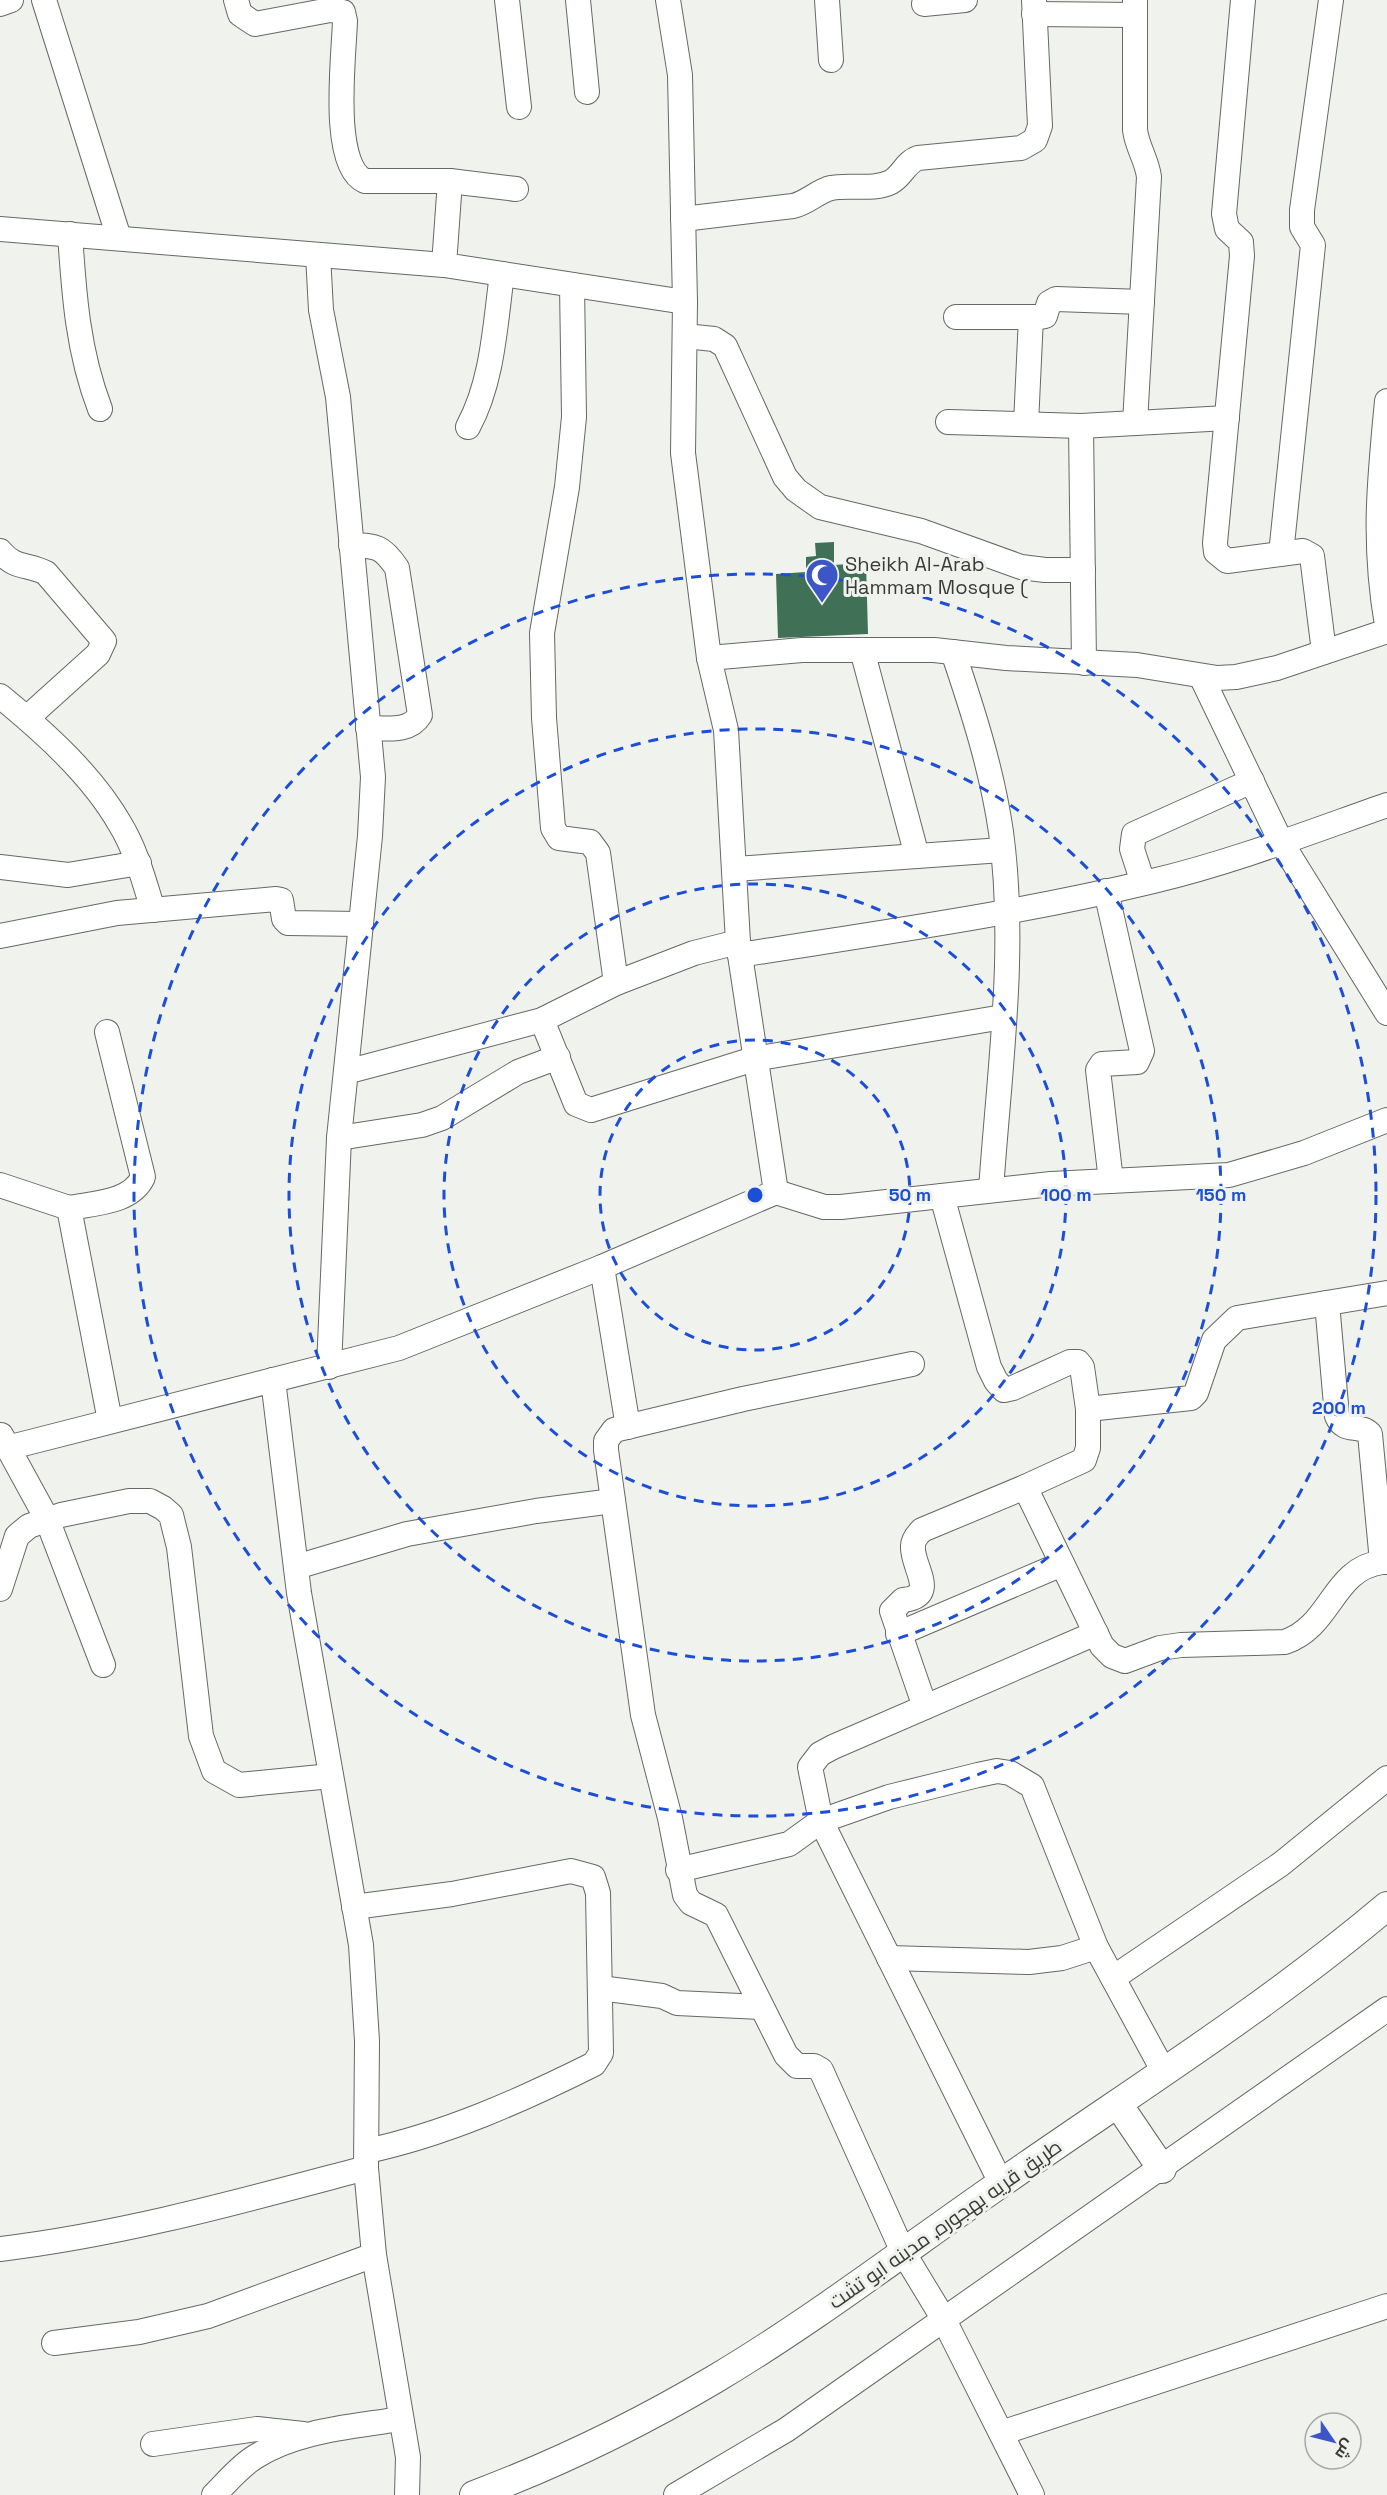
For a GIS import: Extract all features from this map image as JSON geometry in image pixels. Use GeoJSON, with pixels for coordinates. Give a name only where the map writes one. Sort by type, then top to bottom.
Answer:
{"type":"FeatureCollection","features":[{"type":"Feature","properties":{"kind":"street"},"geometry":{"type":"LineString","coordinates":[[0,4],[11,0]]}},
{"type":"Feature","properties":{"kind":"street"},"geometry":{"type":"LineString","coordinates":[[44,0],[119,238]]}},
{"type":"Feature","properties":{"kind":"street"},"geometry":{"type":"LineString","coordinates":[[236,0],[240,14],[255,24],[330,10],[343,12],[345,21],[342,131],[349,167],[358,178],[365,181],[450,181],[516,189]]}},
{"type":"Feature","properties":{"kind":"street"},"geometry":{"type":"LineString","coordinates":[[507,0],[519,107]]}},
{"type":"Feature","properties":{"kind":"street"},"geometry":{"type":"LineString","coordinates":[[578,0],[587,92]]}},
{"type":"Feature","properties":{"kind":"street"},"geometry":{"type":"LineString","coordinates":[[668,0],[680,75],[685,302],[683,453],[709,658],[726,730],[739,948],[754,1059],[776,1192]]}},
{"type":"Feature","properties":{"kind":"street"},"geometry":{"type":"LineString","coordinates":[[827,0],[831,60]]}},
{"type":"Feature","properties":{"kind":"street"},"geometry":{"type":"LineString","coordinates":[[924,4],[965,0]]}},
{"type":"Feature","properties":{"kind":"street"},"geometry":{"type":"LineString","coordinates":[[1243,0],[1224,205],[1224,224],[1237,236],[1242,248],[1216,552],[1227,561],[1303,551],[1312,556],[1324,652]]}},
{"type":"Feature","properties":{"kind":"street"},"geometry":{"type":"LineString","coordinates":[[1281,554],[1313,245],[1302,227],[1302,210],[1331,0]]}},
{"type":"Feature","properties":{"kind":"street"},"geometry":{"type":"LineString","coordinates":[[683,219],[793,206],[805,203],[831,188],[884,185],[892,181],[912,160],[918,158],[1021,148],[1035,140],[1040,126],[1034,7],[1135,7],[1135,130],[1136,142],[1148,165],[1149,177],[1135,423]]}},
{"type":"Feature","properties":{"kind":"street"},"geometry":{"type":"LineString","coordinates":[[444,265],[450,181]]}},
{"type":"Feature","properties":{"kind":"street"},"geometry":{"type":"LineString","coordinates":[[0,229],[444,265],[685,302]]}},
{"type":"Feature","properties":{"kind":"street"},"geometry":{"type":"LineString","coordinates":[[69,234],[79,338],[88,378],[100,409]]}},
{"type":"Feature","properties":{"kind":"street"},"geometry":{"type":"LineString","coordinates":[[318,255],[321,310],[338,397],[373,777],[370,836],[339,1138],[329,1367]]}},
{"type":"Feature","properties":{"kind":"street"},"geometry":{"type":"LineString","coordinates":[[468,427],[480,404],[486,382],[502,274]]}},
{"type":"Feature","properties":{"kind":"street"},"geometry":{"type":"LineString","coordinates":[[572,285],[574,417],[567,487],[542,633],[544,718],[553,828],[559,838],[590,842],[598,853],[616,983]]}},
{"type":"Feature","properties":{"kind":"street"},"geometry":{"type":"LineString","coordinates":[[956,318],[1045,316],[1049,303],[1056,299],[1142,302]]}},
{"type":"Feature","properties":{"kind":"street"},"geometry":{"type":"LineString","coordinates":[[1026,424],[1031,317]]}},
{"type":"Feature","properties":{"kind":"street"},"geometry":{"type":"LineString","coordinates":[[685,336],[714,339],[725,346],[784,477],[795,490],[820,507],[921,531],[1021,567],[1045,570],[1083,570]]}},
{"type":"Feature","properties":{"kind":"street"},"geometry":{"type":"LineString","coordinates":[[1387,401],[1378,488],[1377,536],[1380,583],[1387,625]]}},
{"type":"Feature","properties":{"kind":"street"},"geometry":{"type":"LineString","coordinates":[[948,423],[1081,426],[1227,418]]}},
{"type":"Feature","properties":{"kind":"street"},"geometry":{"type":"LineString","coordinates":[[1081,426],[1084,663]]}},
{"type":"Feature","properties":{"kind":"street"},"geometry":{"type":"LineString","coordinates":[[351,545],[375,546],[387,554],[397,568],[420,715],[416,722],[405,728],[368,728]]}},
{"type":"Feature","properties":{"kind":"street"},"geometry":{"type":"LineString","coordinates":[[0,551],[19,567],[35,567],[46,573],[104,641],[98,654],[27,718]]}},
{"type":"Feature","properties":{"kind":"street"},"geometry":{"type":"LineString","coordinates":[[709,658],[802,650],[953,652],[1006,658],[1137,665],[1201,676],[1236,677],[1277,668],[1387,631]]}},
{"type":"Feature","properties":{"kind":"street"},"geometry":{"type":"LineString","coordinates":[[862,650],[917,856]]}},
{"type":"Feature","properties":{"kind":"street"},"geometry":{"type":"LineString","coordinates":[[953,652],[980,731],[1002,850],[1007,911],[1004,1017],[991,1190]]}},
{"type":"Feature","properties":{"kind":"street"},"geometry":{"type":"LineString","coordinates":[[1201,676],[1281,842],[1387,1013]]}},
{"type":"Feature","properties":{"kind":"street"},"geometry":{"type":"LineString","coordinates":[[0,696],[27,718],[94,786],[121,824],[139,863],[153,910]]}},
{"type":"Feature","properties":{"kind":"street"},"geometry":{"type":"LineString","coordinates":[[1143,883],[1132,849],[1134,834],[1252,781]]}},
{"type":"Feature","properties":{"kind":"street"},"geometry":{"type":"LineString","coordinates":[[346,1072],[542,1020],[616,983],[694,953],[1007,911],[1106,891],[1237,858],[1387,805]]}},
{"type":"Feature","properties":{"kind":"street"},"geometry":{"type":"LineString","coordinates":[[735,869],[1002,850]]}},
{"type":"Feature","properties":{"kind":"street"},"geometry":{"type":"LineString","coordinates":[[0,867],[68,875],[139,863]]}},
{"type":"Feature","properties":{"kind":"street"},"geometry":{"type":"LineString","coordinates":[[1106,891],[1142,1050],[1137,1062],[1102,1064],[1098,1070],[1111,1181]]}},
{"type":"Feature","properties":{"kind":"street"},"geometry":{"type":"LineString","coordinates":[[0,936],[117,914],[279,899],[284,919],[288,923],[361,924]]}},
{"type":"Feature","properties":{"kind":"street"},"geometry":{"type":"LineString","coordinates":[[542,1020],[576,1104],[591,1110],[754,1059],[1004,1017]]}},
{"type":"Feature","properties":{"kind":"street"},"geometry":{"type":"LineString","coordinates":[[0,1185],[69,1208],[121,1197],[133,1192],[142,1177],[107,1032]]}},
{"type":"Feature","properties":{"kind":"street"},"geometry":{"type":"LineString","coordinates":[[339,1138],[422,1125],[442,1118],[518,1072],[558,1058]]}},
{"type":"Feature","properties":{"kind":"street"},"geometry":{"type":"LineString","coordinates":[[103,1665],[47,1519],[3,1440],[110,1421],[399,1348],[602,1267],[776,1192],[824,1207],[991,1190],[1229,1175],[1304,1153],[1387,1120]]}},
{"type":"Feature","properties":{"kind":"street"},"geometry":{"type":"LineString","coordinates":[[925,1707],[898,1634],[892,1611],[903,1600],[911,1599],[920,1592],[923,1585],[913,1547],[922,1530],[1074,1467],[1084,1460],[1088,1448],[1088,1409],[1082,1367],[1078,1362],[1070,1362],[1013,1388],[1004,1390],[996,1382],[989,1366],[942,1196]]}},
{"type":"Feature","properties":{"kind":"street"},"geometry":{"type":"LineString","coordinates":[[69,1208],[110,1421]]}},
{"type":"Feature","properties":{"kind":"street"},"geometry":{"type":"LineString","coordinates":[[602,1267],[628,1426]]}},
{"type":"Feature","properties":{"kind":"street"},"geometry":{"type":"LineString","coordinates":[[1088,1409],[1191,1398],[1196,1393],[1214,1340],[1237,1318],[1387,1293]]}},
{"type":"Feature","properties":{"kind":"street"},"geometry":{"type":"LineString","coordinates":[[1025,1487],[1096,1633],[1112,1656],[1125,1661],[1160,1648],[1181,1645],[1285,1642],[1297,1638],[1312,1626],[1343,1585],[1360,1568],[1365,1564],[1385,1562],[1380,1454],[1370,1434],[1364,1429],[1350,1429],[1342,1425],[1337,1416],[1327,1303]]}},
{"type":"Feature","properties":{"kind":"street"},"geometry":{"type":"LineString","coordinates":[[912,1364],[628,1426],[614,1430],[606,1441],[643,1715],[670,1818],[678,1870],[685,1895],[691,1903],[716,1915],[786,2055],[797,2066],[814,2066],[821,2070],[903,2252],[944,2318],[1032,2495]]}},
{"type":"Feature","properties":{"kind":"street"},"geometry":{"type":"LineString","coordinates":[[273,1380],[296,1567],[354,1906],[365,1988],[367,2160],[374,2255],[408,2457],[407,2495]]}},
{"type":"Feature","properties":{"kind":"street"},"geometry":{"type":"LineString","coordinates":[[0,1588],[17,1536],[29,1526],[47,1519],[129,1501],[150,1501],[163,1508],[171,1515],[179,1547],[201,1736],[214,1771],[239,1785],[331,1776]]}},
{"type":"Feature","properties":{"kind":"street"},"geometry":{"type":"LineString","coordinates":[[296,1567],[407,1534],[536,1511],[613,1501]]}},
{"type":"Feature","properties":{"kind":"street"},"geometry":{"type":"LineString","coordinates":[[898,1634],[1062,1564]]}},
{"type":"Feature","properties":{"kind":"street"},"geometry":{"type":"LineString","coordinates":[[1001,2183],[821,1821],[810,1775],[812,1761],[833,1747],[1096,1633]]}},
{"type":"Feature","properties":{"kind":"street"},"geometry":{"type":"LineString","coordinates":[[678,1870],[789,1844],[821,1821],[911,1792],[997,1771],[1010,1773],[1032,1786],[1096,1947],[1164,2072]]}},
{"type":"Feature","properties":{"kind":"street"},"geometry":{"type":"LineString","coordinates":[[1113,1978],[1281,1864],[1387,1778]]}},
{"type":"Feature","properties":{"kind":"street"},"geometry":{"type":"LineString","coordinates":[[0,2249],[130,2229],[367,2160],[454,2126],[594,2064],[601,2053],[598,1893],[593,1877],[571,1871],[452,1894],[354,1906]]}},
{"type":"Feature","properties":{"kind":"street","name":"طريق قريه بهجوره, مدينه ابو تشت"},"geometry":{"type":"LineString","coordinates":[[474,2495],[513,2480],[616,2433],[715,2379],[810,2318],[1001,2183],[1269,1999],[1387,1906]]}},
{"type":"Feature","properties":{"kind":"street"},"geometry":{"type":"LineString","coordinates":[[889,1958],[1029,1962],[1062,1958],[1096,1947]]}},
{"type":"Feature","properties":{"kind":"street"},"geometry":{"type":"LineString","coordinates":[[600,1988],[662,1996],[677,2003],[761,2007]]}},
{"type":"Feature","properties":{"kind":"street"},"geometry":{"type":"LineString","coordinates":[[676,2495],[786,2430],[944,2318],[1162,2169],[1387,2009]]}},
{"type":"Feature","properties":{"kind":"street"},"geometry":{"type":"LineString","coordinates":[[1118,2104],[1162,2169]]}},
{"type":"Feature","properties":{"kind":"street"},"geometry":{"type":"LineString","coordinates":[[54,2343],[139,2332],[208,2316],[374,2255]]}},
{"type":"Feature","properties":{"kind":"street"},"geometry":{"type":"LineString","coordinates":[[1001,2433],[1387,2306]]}},
{"type":"Feature","properties":{"kind":"street"},"geometry":{"type":"LineString","coordinates":[[214,2495],[254,2457],[275,2446],[308,2435],[400,2418]]}},
{"type":"Feature","properties":{"kind":"street"},"geometry":{"type":"LineString","coordinates":[[153,2444],[258,2429],[308,2435]]}},
{"type":"Feature","properties":{"kind":"building","name":"Sheikh Al-Arab Hammam Mosque ("},"geometry":{"type":"Polygon","coordinates":[[[834,542],[834,565],[866,563],[868,634],[778,638],[776,574],[806,572],[806,557],[816,556],[815,543],[834,542]]]}},
{"type":"Feature","properties":{"kind":"place","name":"Sheikh Al-Arab Hammam Mosque ("},"geometry":{"type":"Point","coordinates":[822,604]}}]}
